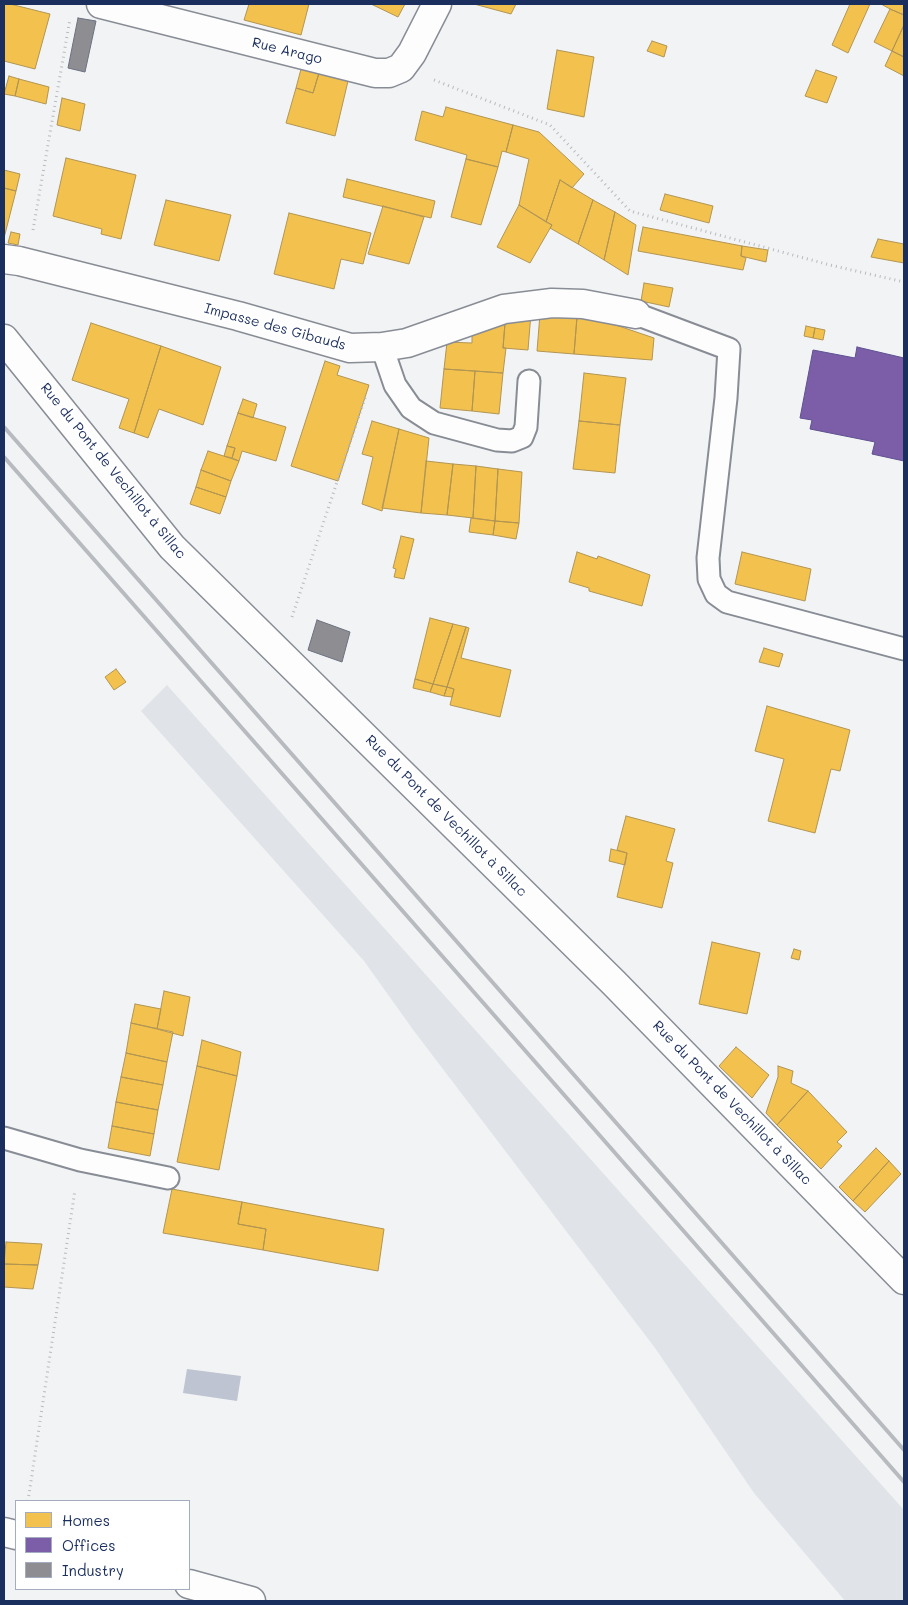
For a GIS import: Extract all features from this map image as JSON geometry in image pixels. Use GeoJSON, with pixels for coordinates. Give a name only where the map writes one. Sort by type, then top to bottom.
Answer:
{"type":"FeatureCollection","features":[{"type":"Feature","properties":{"kind":"street","name":"Rue Arago"},"geometry":{"type":"LineString","coordinates":[[101,4],[195,16],[375,73],[389,73],[401,68]]}},
{"type":"Feature","properties":{"kind":"street"},"geometry":{"type":"LineString","coordinates":[[401,68],[412,53],[437,4]]}},
{"type":"Feature","properties":{"kind":"street","name":"Impasse des Gibauds"},"geometry":{"type":"LineString","coordinates":[[15,261],[238,316],[350,348],[382,347],[408,343],[504,309],[552,303],[583,304],[636,314]]}},
{"type":"Feature","properties":{"kind":"street","name":"Rue du Pont de Vechillot à Sillac"},"geometry":{"type":"LineString","coordinates":[[4,339],[172,547],[607,976],[904,1280]]}},
{"type":"Feature","properties":{"kind":"street"},"geometry":{"type":"LineString","coordinates":[[190,1584],[251,1601]]}},
{"type":"Feature","properties":{"kind":"lane"},"geometry":{"type":"LineString","coordinates":[[636,314],[730,349],[708,558],[709,579],[716,594],[727,602],[904,649]]}},
{"type":"Feature","properties":{"kind":"lane"},"geometry":{"type":"LineString","coordinates":[[382,347],[395,385],[410,408],[434,424],[497,440],[512,441],[522,437],[526,427],[529,381]]}},
{"type":"Feature","properties":{"kind":"lane"},"geometry":{"type":"LineString","coordinates":[[4,1138],[80,1160],[168,1178]]}},
{"type":"Feature","properties":{"kind":"path"},"geometry":{"type":"LineString","coordinates":[[15,261],[71,13]]}},
{"type":"Feature","properties":{"kind":"path"},"geometry":{"type":"LineString","coordinates":[[401,68],[550,125],[630,211],[830,265],[904,282]]}},
{"type":"Feature","properties":{"kind":"path"},"geometry":{"type":"LineString","coordinates":[[280,653],[382,347]]}},
{"type":"Feature","properties":{"kind":"path"},"geometry":{"type":"LineString","coordinates":[[28,1500],[80,1160]]}},
{"type":"Feature","properties":{"kind":"shaded area"},"geometry":{"type":"Polygon","coordinates":[[[167,685],[904,1510],[904,1601],[845,1601],[754,1493],[655,1348],[414,1031],[364,961],[141,711],[167,685]]]}},
{"type":"Feature","properties":{"kind":"shaded area"},"geometry":{"type":"Polygon","coordinates":[[[187,1369],[241,1376],[237,1401],[183,1393],[187,1369]]]}},
{"type":"Feature","properties":{"kind":"building: Homes"},"geometry":{"type":"Polygon","coordinates":[[[4,4],[50,14],[35,69],[4,61],[4,4]]]}},
{"type":"Feature","properties":{"kind":"building: Homes"},"geometry":{"type":"Polygon","coordinates":[[[249,4],[309,4],[301,35],[244,20],[249,4]]]}},
{"type":"Feature","properties":{"kind":"building: Homes"},"geometry":{"type":"Polygon","coordinates":[[[371,4],[405,4],[398,17],[371,4]]]}},
{"type":"Feature","properties":{"kind":"building: Homes"},"geometry":{"type":"Polygon","coordinates":[[[474,4],[516,4],[511,14],[474,4]]]}},
{"type":"Feature","properties":{"kind":"building: Homes"},"geometry":{"type":"Polygon","coordinates":[[[850,4],[870,4],[848,53],[832,45],[850,4]]]}},
{"type":"Feature","properties":{"kind":"building: Homes"},"geometry":{"type":"Polygon","coordinates":[[[881,4],[904,4],[904,15],[890,9],[881,4]]]}},
{"type":"Feature","properties":{"kind":"building: Homes"},"geometry":{"type":"Polygon","coordinates":[[[890,9],[904,15],[904,25],[892,51],[874,42],[890,9]]]}},
{"type":"Feature","properties":{"kind":"building: Homes"},"geometry":{"type":"Polygon","coordinates":[[[904,25],[904,57],[892,51],[904,25]]]}},
{"type":"Feature","properties":{"kind":"building: Homes"},"geometry":{"type":"Polygon","coordinates":[[[652,41],[667,46],[664,57],[647,51],[652,41]]]}},
{"type":"Feature","properties":{"kind":"building: Homes"},"geometry":{"type":"Polygon","coordinates":[[[557,50],[594,57],[584,117],[547,109],[557,50]]]}},
{"type":"Feature","properties":{"kind":"building: Homes"},"geometry":{"type":"Polygon","coordinates":[[[892,51],[904,57],[904,76],[885,66],[892,51]]]}},
{"type":"Feature","properties":{"kind":"building: Homes"},"geometry":{"type":"Polygon","coordinates":[[[301,69],[319,73],[313,93],[296,88],[301,69]]]}},
{"type":"Feature","properties":{"kind":"building: Homes"},"geometry":{"type":"Polygon","coordinates":[[[816,70],[837,77],[827,103],[805,96],[816,70]]]}},
{"type":"Feature","properties":{"kind":"building: Homes"},"geometry":{"type":"Polygon","coordinates":[[[319,73],[348,81],[335,136],[286,123],[296,88],[313,93],[319,73]]]}},
{"type":"Feature","properties":{"kind":"building: Homes"},"geometry":{"type":"Polygon","coordinates":[[[9,76],[19,79],[15,96],[4,94],[9,76]]]}},
{"type":"Feature","properties":{"kind":"building: Homes"},"geometry":{"type":"Polygon","coordinates":[[[19,79],[49,87],[46,104],[15,96],[19,79]]]}},
{"type":"Feature","properties":{"kind":"building: Homes"},"geometry":{"type":"Polygon","coordinates":[[[62,98],[85,104],[80,131],[57,125],[62,98]]]}},
{"type":"Feature","properties":{"kind":"building: Homes"},"geometry":{"type":"Polygon","coordinates":[[[446,107],[513,125],[506,152],[502,151],[498,167],[466,159],[467,155],[415,140],[422,111],[443,117],[446,107]]]}},
{"type":"Feature","properties":{"kind":"building: Homes"},"geometry":{"type":"Polygon","coordinates":[[[513,125],[539,132],[584,174],[572,188],[560,180],[546,222],[519,205],[529,159],[506,152],[513,125]]]}},
{"type":"Feature","properties":{"kind":"building: Homes"},"geometry":{"type":"Polygon","coordinates":[[[66,158],[136,175],[121,239],[101,234],[102,229],[53,216],[66,158]]]}},
{"type":"Feature","properties":{"kind":"building: Homes"},"geometry":{"type":"Polygon","coordinates":[[[466,159],[498,167],[481,225],[451,217],[466,159]]]}},
{"type":"Feature","properties":{"kind":"building: Homes"},"geometry":{"type":"Polygon","coordinates":[[[4,170],[20,174],[16,191],[4,188],[4,170]]]}},
{"type":"Feature","properties":{"kind":"building: Homes"},"geometry":{"type":"Polygon","coordinates":[[[347,179],[435,201],[431,218],[343,197],[347,179]]]}},
{"type":"Feature","properties":{"kind":"building: Homes"},"geometry":{"type":"Polygon","coordinates":[[[560,180],[593,200],[578,244],[550,228],[552,225],[546,222],[560,180]]]}},
{"type":"Feature","properties":{"kind":"building: Homes"},"geometry":{"type":"Polygon","coordinates":[[[4,188],[16,191],[4,238],[4,188]]]}},
{"type":"Feature","properties":{"kind":"building: Homes"},"geometry":{"type":"Polygon","coordinates":[[[665,194],[713,206],[709,223],[660,210],[665,194]]]}},
{"type":"Feature","properties":{"kind":"building: Homes"},"geometry":{"type":"Polygon","coordinates":[[[166,200],[231,215],[219,261],[154,245],[166,200]]]}},
{"type":"Feature","properties":{"kind":"building: Homes"},"geometry":{"type":"Polygon","coordinates":[[[593,200],[615,212],[604,260],[578,244],[593,200]]]}},
{"type":"Feature","properties":{"kind":"building: Homes"},"geometry":{"type":"Polygon","coordinates":[[[519,205],[552,225],[530,263],[497,247],[519,205]]]}},
{"type":"Feature","properties":{"kind":"building: Homes"},"geometry":{"type":"Polygon","coordinates":[[[383,206],[424,217],[409,264],[368,254],[383,206]]]}},
{"type":"Feature","properties":{"kind":"building: Homes"},"geometry":{"type":"Polygon","coordinates":[[[615,212],[636,225],[628,275],[604,260],[615,212]]]}},
{"type":"Feature","properties":{"kind":"building: Homes"},"geometry":{"type":"Polygon","coordinates":[[[289,213],[371,233],[363,264],[341,259],[334,289],[274,274],[289,213]]]}},
{"type":"Feature","properties":{"kind":"building: Homes"},"geometry":{"type":"Polygon","coordinates":[[[643,227],[742,246],[741,256],[746,258],[743,270],[638,251],[643,227]]]}},
{"type":"Feature","properties":{"kind":"building: Homes"},"geometry":{"type":"Polygon","coordinates":[[[11,232],[20,234],[18,245],[8,243],[11,232]]]}},
{"type":"Feature","properties":{"kind":"building: Homes"},"geometry":{"type":"Polygon","coordinates":[[[878,239],[904,244],[904,263],[871,257],[878,239]]]}},
{"type":"Feature","properties":{"kind":"building: Homes"},"geometry":{"type":"Polygon","coordinates":[[[742,246],[768,250],[766,262],[741,256],[742,246]]]}},
{"type":"Feature","properties":{"kind":"building: Homes"},"geometry":{"type":"Polygon","coordinates":[[[644,283],[673,288],[669,307],[641,301],[644,283]]]}},
{"type":"Feature","properties":{"kind":"building: Homes"},"geometry":{"type":"Polygon","coordinates":[[[506,311],[531,313],[528,350],[503,348],[506,311]]]}},
{"type":"Feature","properties":{"kind":"building: Homes"},"geometry":{"type":"Polygon","coordinates":[[[506,311],[503,348],[506,348],[503,373],[444,369],[447,342],[472,343],[472,325],[506,311]]]}},
{"type":"Feature","properties":{"kind":"building: Homes"},"geometry":{"type":"Polygon","coordinates":[[[540,314],[577,317],[574,354],[537,351],[540,314]]]}},
{"type":"Feature","properties":{"kind":"building: Homes"},"geometry":{"type":"Polygon","coordinates":[[[577,317],[601,320],[654,338],[652,360],[574,354],[577,317]]]}},
{"type":"Feature","properties":{"kind":"building: Homes"},"geometry":{"type":"Polygon","coordinates":[[[91,323],[161,346],[134,433],[119,428],[129,399],[72,380],[91,323]]]}},
{"type":"Feature","properties":{"kind":"building: Homes"},"geometry":{"type":"Polygon","coordinates":[[[806,326],[815,328],[813,338],[804,336],[806,326]]]}},
{"type":"Feature","properties":{"kind":"building: Homes"},"geometry":{"type":"Polygon","coordinates":[[[815,328],[825,330],[823,340],[813,338],[815,328]]]}},
{"type":"Feature","properties":{"kind":"building: Homes"},"geometry":{"type":"Polygon","coordinates":[[[161,346],[221,367],[203,425],[159,409],[148,438],[134,433],[161,346]]]}},
{"type":"Feature","properties":{"kind":"building: Homes"},"geometry":{"type":"Polygon","coordinates":[[[325,361],[340,366],[337,375],[369,385],[338,481],[291,466],[325,361]]]}},
{"type":"Feature","properties":{"kind":"building: Homes"},"geometry":{"type":"Polygon","coordinates":[[[444,369],[475,371],[472,411],[440,408],[444,369]]]}},
{"type":"Feature","properties":{"kind":"building: Homes"},"geometry":{"type":"Polygon","coordinates":[[[475,371],[503,373],[499,414],[472,411],[475,371]]]}},
{"type":"Feature","properties":{"kind":"building: Homes"},"geometry":{"type":"Polygon","coordinates":[[[584,373],[626,378],[620,425],[579,421],[584,373]]]}},
{"type":"Feature","properties":{"kind":"building: Homes"},"geometry":{"type":"Polygon","coordinates":[[[243,399],[257,404],[253,418],[238,413],[243,399]]]}},
{"type":"Feature","properties":{"kind":"building: Homes"},"geometry":{"type":"Polygon","coordinates":[[[238,413],[286,427],[276,461],[242,451],[239,461],[232,458],[235,448],[227,446],[238,413]]]}},
{"type":"Feature","properties":{"kind":"building: Homes"},"geometry":{"type":"Polygon","coordinates":[[[372,421],[399,429],[382,511],[362,504],[373,457],[362,454],[372,421]]]}},
{"type":"Feature","properties":{"kind":"building: Homes"},"geometry":{"type":"Polygon","coordinates":[[[579,421],[620,425],[615,473],[573,469],[579,421]]]}},
{"type":"Feature","properties":{"kind":"building: Homes"},"geometry":{"type":"Polygon","coordinates":[[[399,429],[429,438],[421,513],[382,508],[399,429]]]}},
{"type":"Feature","properties":{"kind":"building: Homes"},"geometry":{"type":"Polygon","coordinates":[[[227,446],[235,448],[232,458],[224,456],[227,446]]]}},
{"type":"Feature","properties":{"kind":"building: Homes"},"geometry":{"type":"Polygon","coordinates":[[[208,451],[239,461],[231,481],[201,470],[208,451]]]}},
{"type":"Feature","properties":{"kind":"building: Homes"},"geometry":{"type":"Polygon","coordinates":[[[426,461],[453,464],[447,515],[421,513],[426,461]]]}},
{"type":"Feature","properties":{"kind":"building: Homes"},"geometry":{"type":"Polygon","coordinates":[[[453,464],[476,466],[473,518],[447,515],[453,464]]]}},
{"type":"Feature","properties":{"kind":"building: Homes"},"geometry":{"type":"Polygon","coordinates":[[[476,466],[498,469],[495,521],[473,518],[476,466]]]}},
{"type":"Feature","properties":{"kind":"building: Homes"},"geometry":{"type":"Polygon","coordinates":[[[498,469],[522,472],[519,523],[495,521],[498,469]]]}},
{"type":"Feature","properties":{"kind":"building: Homes"},"geometry":{"type":"Polygon","coordinates":[[[201,470],[231,481],[226,497],[196,487],[201,470]]]}},
{"type":"Feature","properties":{"kind":"building: Homes"},"geometry":{"type":"Polygon","coordinates":[[[196,487],[226,497],[220,514],[190,504],[196,487]]]}},
{"type":"Feature","properties":{"kind":"building: Homes"},"geometry":{"type":"Polygon","coordinates":[[[471,518],[495,521],[493,535],[469,532],[471,518]]]}},
{"type":"Feature","properties":{"kind":"building: Homes"},"geometry":{"type":"Polygon","coordinates":[[[495,521],[519,523],[516,539],[493,535],[495,521]]]}},
{"type":"Feature","properties":{"kind":"building: Homes"},"geometry":{"type":"Polygon","coordinates":[[[401,536],[414,539],[404,579],[394,577],[396,569],[393,568],[401,536]]]}},
{"type":"Feature","properties":{"kind":"building: Homes"},"geometry":{"type":"Polygon","coordinates":[[[577,552],[597,559],[598,556],[650,575],[642,606],[589,591],[589,588],[569,582],[577,552]]]}},
{"type":"Feature","properties":{"kind":"building: Homes"},"geometry":{"type":"Polygon","coordinates":[[[742,552],[811,569],[805,601],[735,584],[742,552]]]}},
{"type":"Feature","properties":{"kind":"building: Homes"},"geometry":{"type":"Polygon","coordinates":[[[430,618],[453,624],[433,684],[415,679],[430,618]]]}},
{"type":"Feature","properties":{"kind":"building: Homes"},"geometry":{"type":"Polygon","coordinates":[[[453,624],[466,627],[447,687],[433,684],[453,624]]]}},
{"type":"Feature","properties":{"kind":"building: Homes"},"geometry":{"type":"Polygon","coordinates":[[[466,627],[469,628],[461,658],[511,670],[500,717],[450,705],[454,689],[447,687],[466,627]]]}},
{"type":"Feature","properties":{"kind":"building: Homes"},"geometry":{"type":"Polygon","coordinates":[[[764,648],[783,654],[779,667],[759,662],[764,648]]]}},
{"type":"Feature","properties":{"kind":"building: Homes"},"geometry":{"type":"Polygon","coordinates":[[[116,669],[126,682],[114,690],[105,677],[116,669]]]}},
{"type":"Feature","properties":{"kind":"building: Homes"},"geometry":{"type":"Polygon","coordinates":[[[415,679],[433,684],[430,692],[413,688],[415,679]]]}},
{"type":"Feature","properties":{"kind":"building: Homes"},"geometry":{"type":"Polygon","coordinates":[[[433,684],[447,687],[444,696],[430,692],[433,684]]]}},
{"type":"Feature","properties":{"kind":"building: Homes"},"geometry":{"type":"Polygon","coordinates":[[[447,687],[454,689],[452,697],[444,696],[447,687]]]}},
{"type":"Feature","properties":{"kind":"building: Homes"},"geometry":{"type":"Polygon","coordinates":[[[767,706],[850,730],[840,771],[831,769],[815,833],[768,821],[784,759],[755,751],[767,706]]]}},
{"type":"Feature","properties":{"kind":"building: Homes"},"geometry":{"type":"Polygon","coordinates":[[[626,816],[675,829],[666,861],[673,863],[662,908],[617,897],[627,853],[617,850],[626,816]]]}},
{"type":"Feature","properties":{"kind":"building: Homes"},"geometry":{"type":"Polygon","coordinates":[[[611,849],[627,853],[625,865],[609,861],[611,849]]]}},
{"type":"Feature","properties":{"kind":"building: Homes"},"geometry":{"type":"Polygon","coordinates":[[[712,942],[760,953],[747,1014],[699,1004],[712,942]]]}},
{"type":"Feature","properties":{"kind":"building: Homes"},"geometry":{"type":"Polygon","coordinates":[[[794,949],[801,951],[799,960],[791,958],[794,949]]]}},
{"type":"Feature","properties":{"kind":"building: Homes"},"geometry":{"type":"Polygon","coordinates":[[[164,991],[190,997],[183,1036],[157,1029],[164,991]]]}},
{"type":"Feature","properties":{"kind":"building: Homes"},"geometry":{"type":"Polygon","coordinates":[[[135,1004],[161,1009],[157,1029],[131,1023],[135,1004]]]}},
{"type":"Feature","properties":{"kind":"building: Homes"},"geometry":{"type":"Polygon","coordinates":[[[131,1023],[173,1032],[167,1062],[126,1053],[131,1023]]]}},
{"type":"Feature","properties":{"kind":"building: Homes"},"geometry":{"type":"Polygon","coordinates":[[[202,1040],[241,1052],[237,1076],[197,1066],[202,1040]]]}},
{"type":"Feature","properties":{"kind":"building: Homes"},"geometry":{"type":"Polygon","coordinates":[[[736,1047],[769,1075],[752,1098],[719,1066],[736,1047]]]}},
{"type":"Feature","properties":{"kind":"building: Homes"},"geometry":{"type":"Polygon","coordinates":[[[126,1053],[167,1062],[163,1085],[121,1077],[126,1053]]]}},
{"type":"Feature","properties":{"kind":"building: Homes"},"geometry":{"type":"Polygon","coordinates":[[[197,1066],[237,1076],[219,1170],[177,1162],[197,1066]]]}},
{"type":"Feature","properties":{"kind":"building: Homes"},"geometry":{"type":"Polygon","coordinates":[[[778,1066],[793,1071],[791,1083],[808,1091],[777,1125],[766,1113],[778,1077],[778,1066]]]}},
{"type":"Feature","properties":{"kind":"building: Homes"},"geometry":{"type":"Polygon","coordinates":[[[121,1077],[163,1085],[158,1110],[116,1102],[121,1077]]]}},
{"type":"Feature","properties":{"kind":"building: Homes"},"geometry":{"type":"Polygon","coordinates":[[[808,1091],[847,1132],[837,1142],[842,1146],[821,1169],[777,1125],[808,1091]]]}},
{"type":"Feature","properties":{"kind":"building: Homes"},"geometry":{"type":"Polygon","coordinates":[[[116,1102],[158,1110],[154,1134],[112,1126],[116,1102]]]}},
{"type":"Feature","properties":{"kind":"building: Homes"},"geometry":{"type":"Polygon","coordinates":[[[112,1126],[154,1134],[150,1156],[108,1148],[112,1126]]]}},
{"type":"Feature","properties":{"kind":"building: Homes"},"geometry":{"type":"Polygon","coordinates":[[[876,1148],[889,1161],[853,1201],[839,1187],[876,1148]]]}},
{"type":"Feature","properties":{"kind":"building: Homes"},"geometry":{"type":"Polygon","coordinates":[[[889,1161],[901,1174],[865,1212],[853,1201],[889,1161]]]}},
{"type":"Feature","properties":{"kind":"building: Homes"},"geometry":{"type":"Polygon","coordinates":[[[172,1189],[242,1202],[238,1224],[266,1229],[263,1250],[163,1233],[172,1189]]]}},
{"type":"Feature","properties":{"kind":"building: Homes"},"geometry":{"type":"Polygon","coordinates":[[[242,1202],[384,1229],[378,1271],[263,1250],[266,1229],[238,1224],[242,1202]]]}},
{"type":"Feature","properties":{"kind":"building: Homes"},"geometry":{"type":"Polygon","coordinates":[[[6,1242],[42,1244],[38,1265],[4,1264],[6,1242]]]}},
{"type":"Feature","properties":{"kind":"building: Homes"},"geometry":{"type":"Polygon","coordinates":[[[4,1264],[38,1265],[33,1289],[4,1287],[4,1264]]]}},
{"type":"Feature","properties":{"kind":"building: Offices"},"geometry":{"type":"Polygon","coordinates":[[[857,347],[904,358],[904,461],[872,454],[875,442],[810,429],[812,420],[800,418],[813,350],[855,358],[857,347]]]}},
{"type":"Feature","properties":{"kind":"building: Industry"},"geometry":{"type":"Polygon","coordinates":[[[78,18],[96,21],[85,72],[68,68],[78,18]]]}},
{"type":"Feature","properties":{"kind":"building: Industry"},"geometry":{"type":"Polygon","coordinates":[[[317,620],[350,632],[342,662],[308,650],[317,620]]]}},
{"type":"Feature","properties":{"kind":"railway"},"geometry":{"type":"LineString","coordinates":[[4,427],[904,1450]]}},
{"type":"Feature","properties":{"kind":"railway"},"geometry":{"type":"LineString","coordinates":[[4,457],[904,1482]]}}]}
